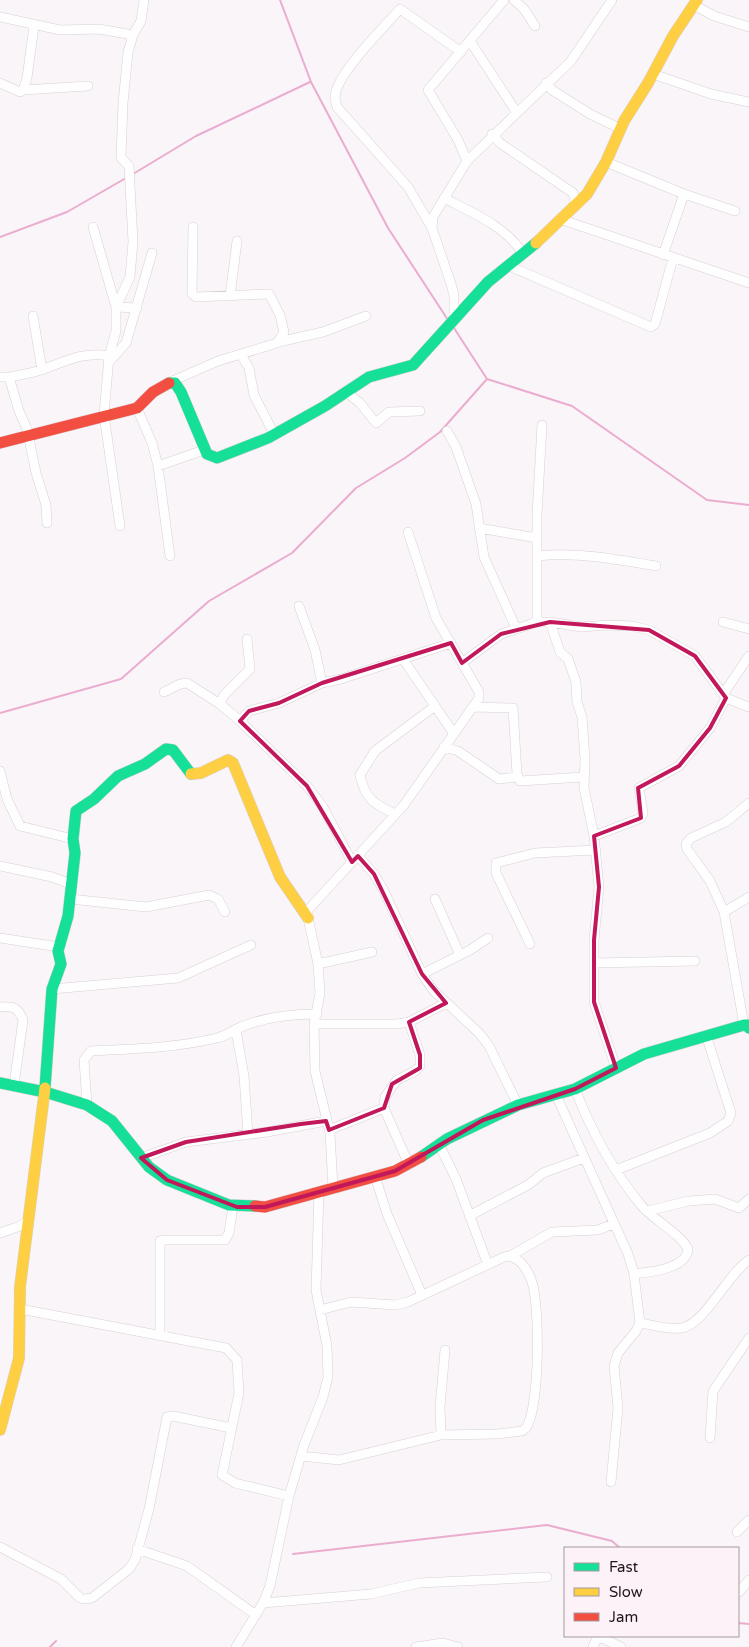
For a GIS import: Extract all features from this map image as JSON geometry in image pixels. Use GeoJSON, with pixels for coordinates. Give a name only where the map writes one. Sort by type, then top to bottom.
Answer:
{"type":"FeatureCollection","features":[{"type":"Feature","properties":{"kind":"street"},"geometry":{"type":"LineString","coordinates":[[116,307],[130,277],[133,242],[129,166],[122,160],[121,156],[123,103],[128,52],[133,35],[141,21],[144,0]]}},
{"type":"Feature","properties":{"kind":"street"},"geometry":{"type":"LineString","coordinates":[[467,160],[458,140],[428,90],[504,0]]}},
{"type":"Feature","properties":{"kind":"street"},"geometry":{"type":"LineString","coordinates":[[514,0],[524,9],[535,26]]}},
{"type":"Feature","properties":{"kind":"street"},"geometry":{"type":"LineString","coordinates":[[432,228],[433,217],[467,160],[492,134],[517,113],[571,61],[612,0]]}},
{"type":"Feature","properties":{"kind":"street"},"geometry":{"type":"LineString","coordinates":[[170,382],[175,384],[181,392],[204,450],[211,457],[217,458],[274,434],[369,377],[413,364],[488,282],[510,266],[587,194],[673,36],[695,2],[714,16],[749,27]]}},
{"type":"Feature","properties":{"kind":"street"},"geometry":{"type":"LineString","coordinates":[[454,320],[451,284],[432,228],[408,187],[337,107],[334,96],[337,87],[365,48],[400,9],[461,52]]}},
{"type":"Feature","properties":{"kind":"street"},"geometry":{"type":"LineString","coordinates":[[0,17],[34,26],[60,30],[100,29],[133,35]]}},
{"type":"Feature","properties":{"kind":"street"},"geometry":{"type":"LineString","coordinates":[[23,90],[31,54],[34,26]]}},
{"type":"Feature","properties":{"kind":"street"},"geometry":{"type":"LineString","coordinates":[[470,41],[517,113]]}},
{"type":"Feature","properties":{"kind":"street"},"geometry":{"type":"LineString","coordinates":[[653,74],[711,94],[748,98]]}},
{"type":"Feature","properties":{"kind":"street"},"geometry":{"type":"LineString","coordinates":[[0,83],[20,92],[23,90],[88,86]]}},
{"type":"Feature","properties":{"kind":"street"},"geometry":{"type":"LineString","coordinates":[[546,83],[552,90],[590,114],[621,129]]}},
{"type":"Feature","properties":{"kind":"street"},"geometry":{"type":"LineString","coordinates":[[492,134],[500,143],[573,193],[574,208]]}},
{"type":"Feature","properties":{"kind":"street"},"geometry":{"type":"LineString","coordinates":[[606,162],[684,194],[735,211]]}},
{"type":"Feature","properties":{"kind":"street"},"geometry":{"type":"LineString","coordinates":[[663,255],[684,194]]}},
{"type":"Feature","properties":{"kind":"street"},"geometry":{"type":"LineString","coordinates":[[444,198],[474,214],[512,239],[523,254]]}},
{"type":"Feature","properties":{"kind":"street"},"geometry":{"type":"LineString","coordinates":[[560,219],[749,283]]}},
{"type":"Feature","properties":{"kind":"street"},"geometry":{"type":"LineString","coordinates":[[93,227],[116,307],[116,330],[109,359],[104,415],[120,526]]}},
{"type":"Feature","properties":{"kind":"street"},"geometry":{"type":"LineString","coordinates":[[193,227],[192,294],[196,297],[269,294],[280,315],[284,332],[277,342]]}},
{"type":"Feature","properties":{"kind":"street"},"geometry":{"type":"LineString","coordinates":[[230,296],[238,241]]}},
{"type":"Feature","properties":{"kind":"street"},"geometry":{"type":"LineString","coordinates":[[109,359],[126,343],[152,253]]}},
{"type":"Feature","properties":{"kind":"street"},"geometry":{"type":"LineString","coordinates":[[510,266],[651,327],[655,324],[673,258]]}},
{"type":"Feature","properties":{"kind":"street"},"geometry":{"type":"LineString","coordinates":[[116,307],[137,308]]}},
{"type":"Feature","properties":{"kind":"street"},"geometry":{"type":"LineString","coordinates":[[33,316],[42,370]]}},
{"type":"Feature","properties":{"kind":"street"},"geometry":{"type":"LineString","coordinates":[[0,443],[137,408],[153,392],[170,382],[218,361],[277,342],[323,332],[366,316]]}},
{"type":"Feature","properties":{"kind":"street"},"geometry":{"type":"LineString","coordinates":[[47,523],[46,505],[27,436],[26,424],[4,377],[42,370],[68,359],[96,353],[109,359]]}},
{"type":"Feature","properties":{"kind":"street"},"geometry":{"type":"LineString","coordinates":[[241,355],[249,368],[254,395],[274,434]]}},
{"type":"Feature","properties":{"kind":"street"},"geometry":{"type":"LineString","coordinates":[[346,392],[360,403],[376,423],[389,412],[420,411]]}},
{"type":"Feature","properties":{"kind":"street"},"geometry":{"type":"LineString","coordinates":[[137,408],[152,443],[158,466],[170,556]]}},
{"type":"Feature","properties":{"kind":"street"},"geometry":{"type":"LineString","coordinates":[[537,622],[537,538],[542,425]]}},
{"type":"Feature","properties":{"kind":"street"},"geometry":{"type":"LineString","coordinates":[[447,431],[466,472],[476,504],[484,557],[516,628]]}},
{"type":"Feature","properties":{"kind":"street"},"geometry":{"type":"LineString","coordinates":[[158,466],[204,450]]}},
{"type":"Feature","properties":{"kind":"street"},"geometry":{"type":"LineString","coordinates":[[479,528],[537,538]]}},
{"type":"Feature","properties":{"kind":"street"},"geometry":{"type":"LineString","coordinates":[[333,1188],[328,1125],[315,1071],[314,1024],[320,993],[318,964],[308,910],[314,901],[396,814],[474,707],[479,692],[436,618],[408,532]]}},
{"type":"Feature","properties":{"kind":"street"},"geometry":{"type":"LineString","coordinates":[[537,556],[564,553],[656,566]]}},
{"type":"Feature","properties":{"kind":"street"},"geometry":{"type":"LineString","coordinates":[[299,606],[315,650],[322,683]]}},
{"type":"Feature","properties":{"kind":"street"},"geometry":{"type":"LineString","coordinates":[[462,663],[501,634],[537,622],[550,622],[569,626],[608,625],[649,630],[695,656],[725,696],[749,707]]}},
{"type":"Feature","properties":{"kind":"street"},"geometry":{"type":"LineString","coordinates":[[550,622],[560,652],[568,659],[576,682],[583,725],[584,788],[594,836],[599,887],[594,963],[595,1009],[616,1068]]}},
{"type":"Feature","properties":{"kind":"street"},"geometry":{"type":"LineString","coordinates":[[723,622],[749,629]]}},
{"type":"Feature","properties":{"kind":"street"},"geometry":{"type":"LineString","coordinates":[[220,704],[224,695],[250,669],[247,639]]}},
{"type":"Feature","properties":{"kind":"street"},"geometry":{"type":"LineString","coordinates":[[240,721],[249,711],[279,703],[322,683],[341,680],[451,643]]}},
{"type":"Feature","properties":{"kind":"street"},"geometry":{"type":"LineString","coordinates":[[594,836],[641,818],[643,813],[639,794],[640,788],[679,766],[710,728],[725,696],[749,656]]}},
{"type":"Feature","properties":{"kind":"street"},"geometry":{"type":"LineString","coordinates":[[403,659],[454,734]]}},
{"type":"Feature","properties":{"kind":"street"},"geometry":{"type":"LineString","coordinates":[[164,692],[180,684],[187,683],[220,704],[307,786],[323,807],[355,859],[374,874],[384,891],[422,974],[446,1002],[480,1034],[489,1046],[518,1105]]}},
{"type":"Feature","properties":{"kind":"street"},"geometry":{"type":"LineString","coordinates":[[396,814],[378,806],[364,791],[360,774],[375,750],[435,706]]}},
{"type":"Feature","properties":{"kind":"street"},"geometry":{"type":"LineString","coordinates":[[474,707],[509,706],[514,710],[518,777],[522,781],[584,777]]}},
{"type":"Feature","properties":{"kind":"street"},"geometry":{"type":"LineString","coordinates":[[444,747],[458,751],[499,779],[518,777]]}},
{"type":"Feature","properties":{"kind":"street"},"geometry":{"type":"LineString","coordinates":[[0,1430],[19,1358],[23,1260],[46,1092],[52,989],[61,964],[59,947],[65,930],[70,899],[75,852],[73,839],[74,817],[78,809],[94,799],[118,776],[145,764],[166,749],[173,750],[190,774],[201,773],[228,760],[233,764],[243,785],[280,877],[308,918]]}},
{"type":"Feature","properties":{"kind":"street"},"geometry":{"type":"LineString","coordinates":[[0,772],[6,799],[20,826],[73,839]]}},
{"type":"Feature","properties":{"kind":"street"},"geometry":{"type":"LineString","coordinates":[[0,1084],[46,1092],[87,1105],[112,1121],[141,1158],[167,1180],[233,1206],[266,1207],[409,1165],[439,1144],[518,1105],[575,1089],[644,1054],[706,1035],[747,1026],[724,912],[710,882],[687,850],[686,844],[690,838],[726,822],[749,803]]}},
{"type":"Feature","properties":{"kind":"street"},"geometry":{"type":"LineString","coordinates":[[530,944],[496,873],[496,863],[535,853],[596,850]]}},
{"type":"Feature","properties":{"kind":"street"},"geometry":{"type":"LineString","coordinates":[[0,866],[52,876],[72,884]]}},
{"type":"Feature","properties":{"kind":"street"},"geometry":{"type":"LineString","coordinates":[[70,899],[146,907],[209,895],[218,899],[225,912]]}},
{"type":"Feature","properties":{"kind":"street"},"geometry":{"type":"LineString","coordinates":[[724,912],[749,897]]}},
{"type":"Feature","properties":{"kind":"street"},"geometry":{"type":"LineString","coordinates":[[435,899],[460,955]]}},
{"type":"Feature","properties":{"kind":"street"},"geometry":{"type":"LineString","coordinates":[[0,938],[59,947]]}},
{"type":"Feature","properties":{"kind":"street"},"geometry":{"type":"LineString","coordinates":[[422,974],[460,955],[488,938]]}},
{"type":"Feature","properties":{"kind":"street"},"geometry":{"type":"LineString","coordinates":[[52,989],[178,978],[251,945]]}},
{"type":"Feature","properties":{"kind":"street"},"geometry":{"type":"LineString","coordinates":[[318,964],[372,952]]}},
{"type":"Feature","properties":{"kind":"street"},"geometry":{"type":"LineString","coordinates":[[594,963],[695,961]]}},
{"type":"Feature","properties":{"kind":"street"},"geometry":{"type":"LineString","coordinates":[[314,1024],[379,1026],[409,1022],[446,1002]]}},
{"type":"Feature","properties":{"kind":"street"},"geometry":{"type":"LineString","coordinates":[[0,1007],[13,1006],[20,1010],[23,1020],[14,1085]]}},
{"type":"Feature","properties":{"kind":"street"},"geometry":{"type":"LineString","coordinates":[[87,1105],[84,1060],[90,1051],[137,1049],[200,1041],[218,1038],[236,1030],[285,1015],[317,1014]]}},
{"type":"Feature","properties":{"kind":"street"},"geometry":{"type":"LineString","coordinates":[[409,1022],[420,1055],[420,1066],[392,1084],[385,1097],[384,1108],[409,1165]]}},
{"type":"Feature","properties":{"kind":"street"},"geometry":{"type":"LineString","coordinates":[[236,1030],[244,1076],[248,1134]]}},
{"type":"Feature","properties":{"kind":"street"},"geometry":{"type":"LineString","coordinates":[[616,1170],[710,1133],[728,1121],[730,1113],[706,1035]]}},
{"type":"Feature","properties":{"kind":"street"},"geometry":{"type":"LineString","coordinates":[[575,1089],[591,1128],[616,1170],[647,1211],[686,1244],[688,1253],[675,1264],[634,1274]]}},
{"type":"Feature","properties":{"kind":"street"},"geometry":{"type":"LineString","coordinates":[[556,1095],[628,1254],[634,1274],[640,1323],[636,1331],[618,1353],[614,1366],[618,1408],[611,1482]]}},
{"type":"Feature","properties":{"kind":"street"},"geometry":{"type":"LineString","coordinates":[[141,1158],[186,1142],[328,1125],[384,1108]]}},
{"type":"Feature","properties":{"kind":"street"},"geometry":{"type":"LineString","coordinates":[[439,1144],[456,1179],[488,1266]]}},
{"type":"Feature","properties":{"kind":"street"},"geometry":{"type":"LineString","coordinates":[[469,1216],[528,1185],[543,1173],[584,1158]]}},
{"type":"Feature","properties":{"kind":"street"},"geometry":{"type":"LineString","coordinates":[[375,1176],[387,1214],[422,1295]]}},
{"type":"Feature","properties":{"kind":"street"},"geometry":{"type":"LineString","coordinates":[[236,1647],[263,1603],[270,1586],[289,1496],[328,1377],[328,1346],[320,1310],[315,1271],[319,1192]]}},
{"type":"Feature","properties":{"kind":"street"},"geometry":{"type":"LineString","coordinates":[[647,1211],[689,1201],[715,1200],[739,1208],[749,1199]]}},
{"type":"Feature","properties":{"kind":"street"},"geometry":{"type":"LineString","coordinates":[[160,1334],[160,1242],[165,1240],[228,1238],[233,1206]]}},
{"type":"Feature","properties":{"kind":"street"},"geometry":{"type":"LineString","coordinates":[[0,1233],[20,1226],[30,1219]]}},
{"type":"Feature","properties":{"kind":"street"},"geometry":{"type":"LineString","coordinates":[[320,1310],[351,1302],[395,1305],[488,1266],[504,1256],[510,1256],[552,1232],[598,1230],[613,1224]]}},
{"type":"Feature","properties":{"kind":"street"},"geometry":{"type":"LineString","coordinates":[[301,1456],[340,1460],[441,1435],[522,1431],[528,1425],[538,1364],[534,1293],[525,1267],[510,1256]]}},
{"type":"Feature","properties":{"kind":"street"},"geometry":{"type":"LineString","coordinates":[[640,1323],[685,1328],[711,1305],[749,1260]]}},
{"type":"Feature","properties":{"kind":"street"},"geometry":{"type":"LineString","coordinates":[[20,1308],[226,1348],[233,1353],[236,1360],[239,1392],[223,1476],[236,1483],[289,1496]]}},
{"type":"Feature","properties":{"kind":"street"},"geometry":{"type":"LineString","coordinates":[[710,1438],[713,1391],[749,1338]]}},
{"type":"Feature","properties":{"kind":"street"},"geometry":{"type":"LineString","coordinates":[[441,1435],[440,1408],[445,1350]]}},
{"type":"Feature","properties":{"kind":"street"},"geometry":{"type":"LineString","coordinates":[[0,1547],[61,1579],[84,1599],[92,1598],[129,1569],[135,1560],[149,1509],[167,1417],[173,1416],[231,1428]]}},
{"type":"Feature","properties":{"kind":"street"},"geometry":{"type":"LineString","coordinates":[[737,1532],[749,1520]]}},
{"type":"Feature","properties":{"kind":"street"},"geometry":{"type":"LineString","coordinates":[[137,1548],[187,1566],[256,1614]]}},
{"type":"Feature","properties":{"kind":"street"},"geometry":{"type":"LineString","coordinates":[[263,1603],[371,1594],[419,1583],[547,1577]]}},
{"type":"Feature","properties":{"kind":"street"},"geometry":{"type":"LineString","coordinates":[[739,1592],[749,1580]]}},
{"type":"Feature","properties":{"kind":"street"},"geometry":{"type":"LineString","coordinates":[[593,1647],[596,1640],[602,1638],[621,1647]]}},
{"type":"Feature","properties":{"kind":"street"},"geometry":{"type":"LineString","coordinates":[[416,1647],[443,1643],[458,1647]]}},
{"type":"Feature","properties":{"kind":"highlighted area"},"geometry":{"type":"Polygon","coordinates":[[[550,622],[649,630],[695,656],[726,698],[710,728],[679,766],[638,788],[641,818],[594,836],[599,887],[594,940],[594,1002],[616,1068],[575,1089],[483,1120],[395,1171],[265,1207],[237,1207],[167,1180],[141,1158],[186,1142],[301,1124],[326,1121],[329,1130],[384,1108],[392,1084],[420,1068],[420,1055],[409,1022],[446,1003],[422,974],[374,874],[358,856],[352,862],[307,786],[240,721],[249,711],[279,703],[322,683],[451,643],[462,663],[501,634],[550,622]]]}},
{"type":"Feature","properties":{"kind":"waterway"},"geometry":{"type":"LineString","coordinates":[[280,0],[311,82],[388,228],[448,320]]}},
{"type":"Feature","properties":{"kind":"waterway"},"geometry":{"type":"LineString","coordinates":[[133,174],[196,136],[310,82]]}},
{"type":"Feature","properties":{"kind":"waterway"},"geometry":{"type":"LineString","coordinates":[[0,237],[67,212],[126,178]]}},
{"type":"Feature","properties":{"kind":"waterway"},"geometry":{"type":"LineString","coordinates":[[454,328],[487,379],[572,406],[707,500],[749,505]]}},
{"type":"Feature","properties":{"kind":"waterway"},"geometry":{"type":"LineString","coordinates":[[0,713],[121,679],[209,601],[292,553],[356,488],[405,458],[440,432],[487,379]]}},
{"type":"Feature","properties":{"kind":"waterway"},"geometry":{"type":"LineString","coordinates":[[293,1554],[547,1525],[612,1541],[619,1547]]}},
{"type":"Feature","properties":{"kind":"waterway"},"geometry":{"type":"LineString","coordinates":[[739,1623],[749,1624]]}},
{"type":"Feature","properties":{"kind":"waterway"},"geometry":{"type":"LineString","coordinates":[[50,1647],[56,1641]]}},
{"type":"Feature","properties":{"kind":"traffic: fast"},"geometry":{"type":"LineString","coordinates":[[169,383],[175,383],[181,392],[207,454],[217,458],[268,438],[325,406],[369,377],[413,365],[488,282],[536,243]]}},
{"type":"Feature","properties":{"kind":"traffic: fast"},"geometry":{"type":"LineString","coordinates":[[45,1088],[52,989],[61,964],[58,951],[68,916],[75,853],[73,839],[76,811],[94,799],[118,776],[145,764],[166,749],[173,750],[191,774]]}},
{"type":"Feature","properties":{"kind":"traffic: fast"},"geometry":{"type":"LineString","coordinates":[[421,1157],[447,1139],[518,1105],[575,1089],[644,1054],[744,1025],[748,1025],[749,1028]]}},
{"type":"Feature","properties":{"kind":"traffic: fast"},"geometry":{"type":"LineString","coordinates":[[0,1083],[45,1092],[87,1105],[112,1121],[149,1167],[167,1180],[229,1205],[255,1206]]}},
{"type":"Feature","properties":{"kind":"traffic: slow"},"geometry":{"type":"LineString","coordinates":[[536,243],[587,194],[606,162],[624,121],[648,83],[673,36],[697,0]]}},
{"type":"Feature","properties":{"kind":"traffic: slow"},"geometry":{"type":"LineString","coordinates":[[191,774],[201,773],[228,760],[233,763],[280,877],[308,918]]}},
{"type":"Feature","properties":{"kind":"traffic: slow"},"geometry":{"type":"LineString","coordinates":[[0,1430],[19,1358],[20,1287],[45,1088]]}},
{"type":"Feature","properties":{"kind":"traffic: jam"},"geometry":{"type":"LineString","coordinates":[[0,443],[137,408],[153,392],[169,383]]}},
{"type":"Feature","properties":{"kind":"traffic: jam"},"geometry":{"type":"LineString","coordinates":[[255,1206],[265,1207],[395,1171],[421,1157]]}}]}
